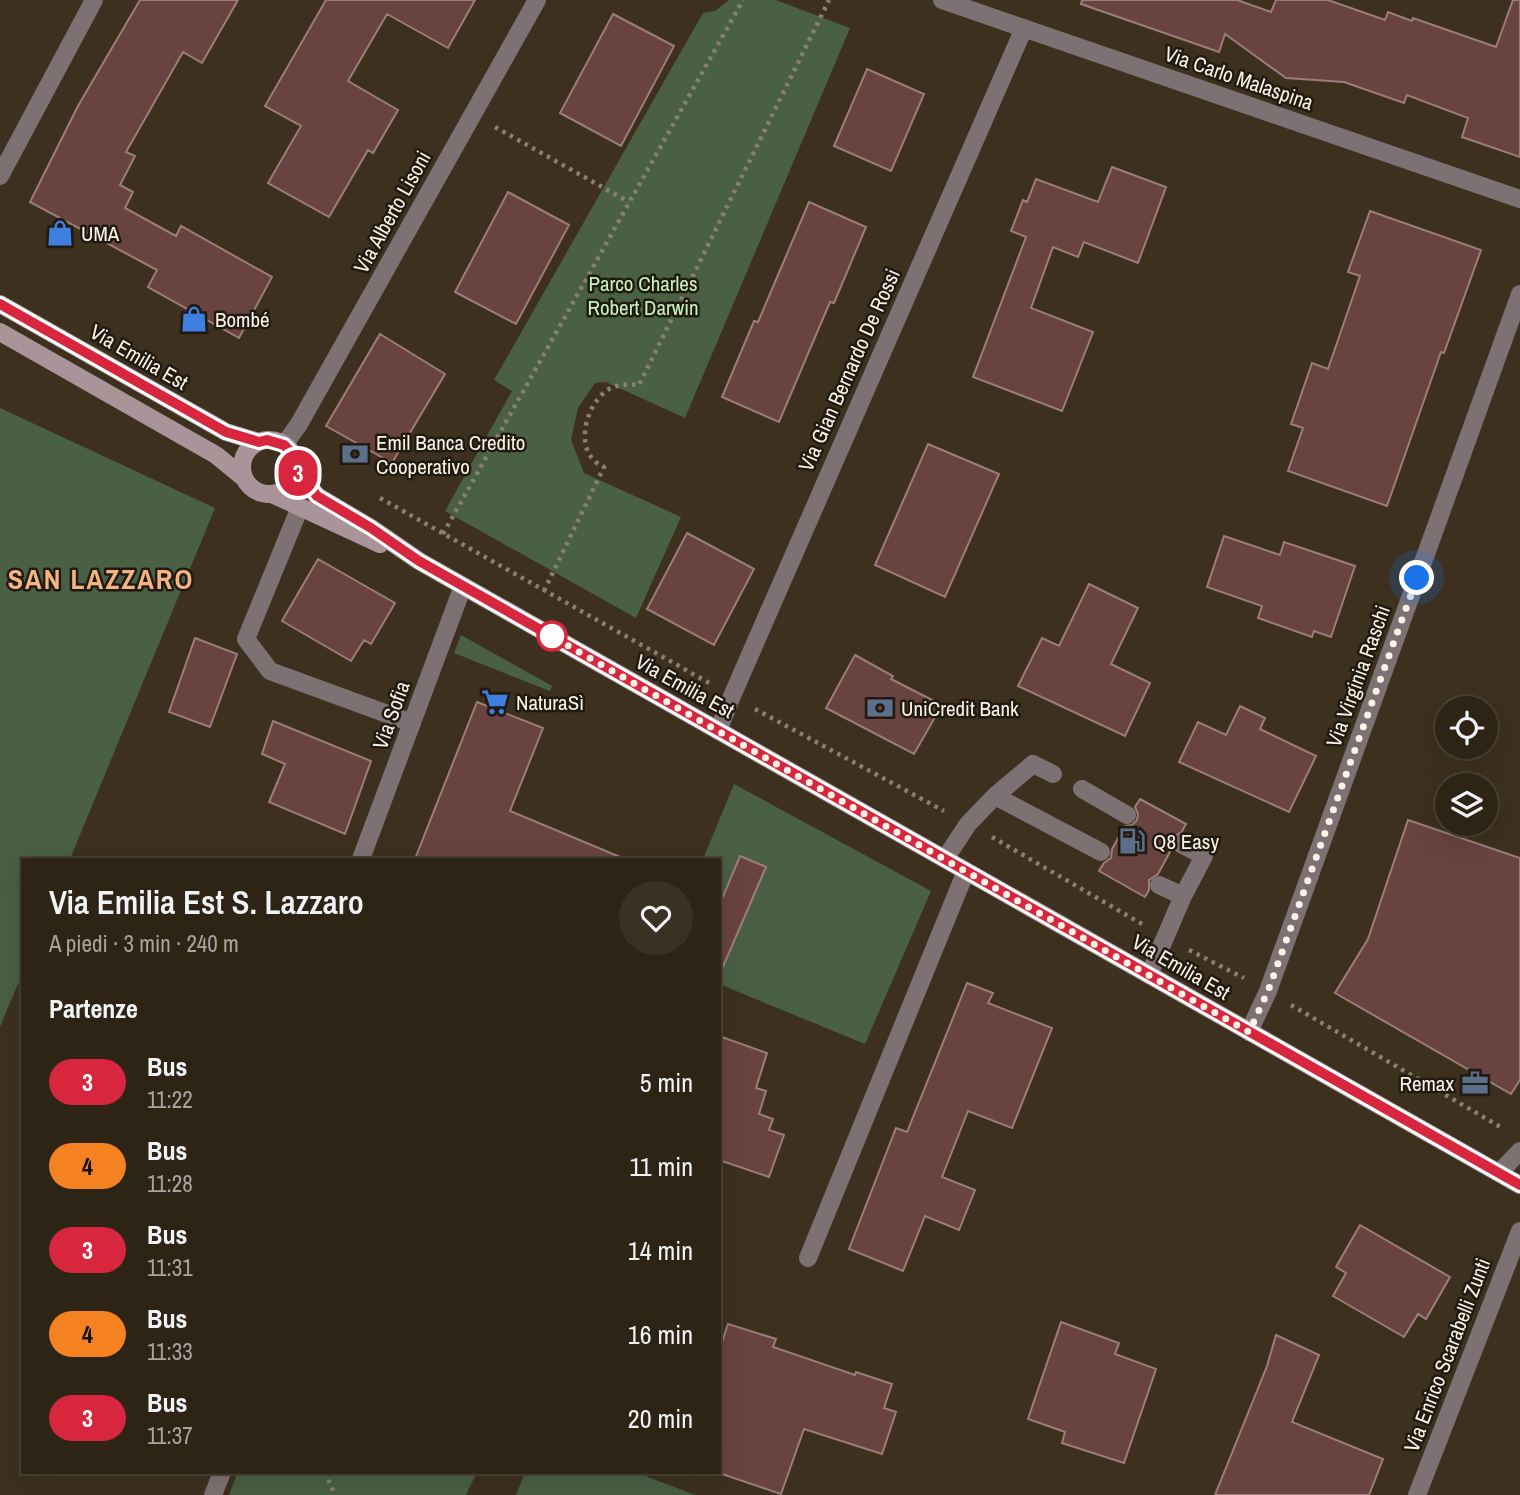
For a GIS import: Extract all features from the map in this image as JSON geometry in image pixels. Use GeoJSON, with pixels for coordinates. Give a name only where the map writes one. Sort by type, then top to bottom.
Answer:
{"type":"FeatureCollection","features":[{"type":"Feature","properties":{"kind":"main road","name":"Via Emilia Est"},"geometry":{"type":"LineString","coordinates":[[0,304],[226,432],[259,442],[267,440],[284,445],[291,452],[296,470],[317,496],[419,561],[1520,1185]]}},
{"type":"Feature","properties":{"kind":"main road","name":"Via Emilia Est"},"geometry":{"type":"LineString","coordinates":[[0,332],[216,455],[255,491],[272,494],[419,561]]}},
{"type":"Feature","properties":{"kind":"main road"},"geometry":{"type":"LineString","coordinates":[[244,478],[242,469],[246,453],[259,442]]}},
{"type":"Feature","properties":{"kind":"main road"},"geometry":{"type":"LineString","coordinates":[[272,494],[288,486],[296,470]]}},
{"type":"Feature","properties":{"kind":"street"},"geometry":{"type":"LineString","coordinates":[[0,176],[94,0]]}},
{"type":"Feature","properties":{"kind":"street","name":"Via Alberto Lisoni"},"geometry":{"type":"LineString","coordinates":[[284,445],[299,424],[537,0]]}},
{"type":"Feature","properties":{"kind":"street","name":"Via Carlo Malaspina"},"geometry":{"type":"LineString","coordinates":[[942,0],[1520,199]]}},
{"type":"Feature","properties":{"kind":"street","name":"Via Gian Bernardo De Rossi"},"geometry":{"type":"LineString","coordinates":[[718,731],[1024,28]]}},
{"type":"Feature","properties":{"kind":"street","name":"Via Virginia Raschi"},"geometry":{"type":"LineString","coordinates":[[1249,1032],[1268,991],[1520,294]]}},
{"type":"Feature","properties":{"kind":"street"},"geometry":{"type":"LineString","coordinates":[[300,507],[246,639],[270,671],[412,723]]}},
{"type":"Feature","properties":{"kind":"street","name":"Via Sofia"},"geometry":{"type":"LineString","coordinates":[[361,858],[463,586]]}},
{"type":"Feature","properties":{"kind":"street"},"geometry":{"type":"LineString","coordinates":[[945,859],[968,824],[995,796],[1033,764],[1053,774]]}},
{"type":"Feature","properties":{"kind":"street"},"geometry":{"type":"LineString","coordinates":[[1082,789],[1127,815]]}},
{"type":"Feature","properties":{"kind":"street"},"geometry":{"type":"LineString","coordinates":[[995,796],[1101,852]]}},
{"type":"Feature","properties":{"kind":"street"},"geometry":{"type":"LineString","coordinates":[[1149,975],[1183,896],[1204,856],[1181,845]]}},
{"type":"Feature","properties":{"kind":"street"},"geometry":{"type":"LineString","coordinates":[[808,1258],[965,871]]}},
{"type":"Feature","properties":{"kind":"street"},"geometry":{"type":"LineString","coordinates":[[1159,885],[1183,896]]}},
{"type":"Feature","properties":{"kind":"street"},"geometry":{"type":"LineString","coordinates":[[1499,1173],[1520,1151]]}},
{"type":"Feature","properties":{"kind":"street","name":"Via Enrico Scarabelli Zunti"},"geometry":{"type":"LineString","coordinates":[[1417,1495],[1520,1231]]}},
{"type":"Feature","properties":{"kind":"street"},"geometry":{"type":"LineString","coordinates":[[213,1495],[221,1474]]}},
{"type":"Feature","properties":{"kind":"path"},"geometry":{"type":"LineString","coordinates":[[443,534],[743,0]]}},
{"type":"Feature","properties":{"kind":"path"},"geometry":{"type":"LineString","coordinates":[[544,591],[604,467],[586,451],[584,427],[594,406],[607,390],[624,384],[639,385],[829,0]]}},
{"type":"Feature","properties":{"kind":"path"},"geometry":{"type":"LineString","coordinates":[[473,114],[629,202]]}},
{"type":"Feature","properties":{"kind":"path"},"geometry":{"type":"LineString","coordinates":[[326,1474],[335,1495]]}},
{"type":"Feature","properties":{"kind":"green space","name":"Parco Charles Robert Darwin"},"geometry":{"type":"Polygon","coordinates":[[[729,0],[776,0],[850,28],[685,418],[606,382],[595,383],[578,408],[571,440],[584,473],[681,517],[636,618],[445,511],[512,391],[494,380],[703,13],[715,11],[729,0]]]}},
{"type":"Feature","properties":{"kind":"green space"},"geometry":{"type":"Polygon","coordinates":[[[0,408],[215,508],[70,858],[21,858],[21,977],[0,1027],[0,408]]]}},
{"type":"Feature","properties":{"kind":"green space"},"geometry":{"type":"Polygon","coordinates":[[[461,635],[552,686],[550,691],[454,653],[461,635]]]}},
{"type":"Feature","properties":{"kind":"green space"},"geometry":{"type":"Polygon","coordinates":[[[734,784],[931,891],[865,1044],[721,985],[721,858],[703,858],[734,784]]]}},
{"type":"Feature","properties":{"kind":"green space"},"geometry":{"type":"Polygon","coordinates":[[[237,1474],[476,1474],[466,1495],[229,1495],[237,1474]]]}},
{"type":"Feature","properties":{"kind":"green space"},"geometry":{"type":"Polygon","coordinates":[[[524,1474],[640,1474],[695,1495],[516,1495],[524,1474]]]}},
{"type":"Feature","properties":{"kind":"building"},"geometry":{"type":"Polygon","coordinates":[[[140,0],[238,0],[202,63],[183,52],[126,152],[135,156],[120,185],[133,192],[125,208],[176,236],[181,226],[272,277],[239,338],[148,287],[157,270],[30,202],[78,106],[140,0]]]}},
{"type":"Feature","properties":{"kind":"building"},"geometry":{"type":"Polygon","coordinates":[[[326,0],[475,0],[448,48],[387,14],[348,81],[398,110],[373,153],[368,150],[329,217],[268,183],[301,126],[265,106],[326,0]]]}},
{"type":"Feature","properties":{"kind":"building"},"geometry":{"type":"Polygon","coordinates":[[[1082,0],[1237,0],[1271,12],[1276,0],[1328,0],[1385,20],[1388,12],[1412,21],[1413,18],[1496,47],[1513,0],[1520,0],[1520,157],[1462,137],[1468,118],[1407,95],[1404,103],[1344,82],[1286,78],[1225,34],[1219,52],[1081,4],[1082,0]]]}},
{"type":"Feature","properties":{"kind":"building"},"geometry":{"type":"Polygon","coordinates":[[[613,14],[674,46],[621,146],[560,113],[613,14]]]}},
{"type":"Feature","properties":{"kind":"building"},"geometry":{"type":"Polygon","coordinates":[[[867,69],[924,94],[891,171],[834,146],[867,69]]]}},
{"type":"Feature","properties":{"kind":"building"},"geometry":{"type":"Polygon","coordinates":[[[1112,167],[1166,187],[1138,263],[1084,242],[1078,257],[1053,247],[1031,308],[1093,332],[1062,411],[973,377],[1026,237],[1011,231],[1023,200],[1027,202],[1036,179],[1098,202],[1112,167]]]}},
{"type":"Feature","properties":{"kind":"building"},"geometry":{"type":"Polygon","coordinates":[[[508,192],[569,225],[516,324],[455,292],[508,192]]]}},
{"type":"Feature","properties":{"kind":"building"},"geometry":{"type":"Polygon","coordinates":[[[809,202],[866,227],[834,303],[830,302],[779,422],[722,397],[754,321],[758,322],[809,202]]]}},
{"type":"Feature","properties":{"kind":"building"},"geometry":{"type":"Polygon","coordinates":[[[1370,211],[1481,250],[1444,353],[1441,352],[1387,506],[1288,471],[1303,428],[1291,424],[1312,363],[1328,369],[1360,276],[1348,272],[1370,211]]]}},
{"type":"Feature","properties":{"kind":"building"},"geometry":{"type":"Polygon","coordinates":[[[380,334],[445,374],[392,463],[326,426],[380,334]]]}},
{"type":"Feature","properties":{"kind":"building"},"geometry":{"type":"Polygon","coordinates":[[[928,444],[999,474],[945,597],[875,565],[928,444]]]}},
{"type":"Feature","properties":{"kind":"building"},"geometry":{"type":"Polygon","coordinates":[[[687,533],[754,569],[714,645],[647,609],[687,533]]]}},
{"type":"Feature","properties":{"kind":"building"},"geometry":{"type":"Polygon","coordinates":[[[1224,536],[1280,555],[1284,542],[1355,566],[1331,637],[1314,631],[1312,637],[1258,618],[1262,606],[1207,587],[1224,536]]]}},
{"type":"Feature","properties":{"kind":"building"},"geometry":{"type":"Polygon","coordinates":[[[318,559],[395,603],[371,644],[364,640],[351,661],[282,621],[318,559]]]}},
{"type":"Feature","properties":{"kind":"building"},"geometry":{"type":"Polygon","coordinates":[[[1089,584],[1138,608],[1111,664],[1150,683],[1125,736],[1018,686],[1042,638],[1059,646],[1089,584]]]}},
{"type":"Feature","properties":{"kind":"building"},"geometry":{"type":"Polygon","coordinates":[[[195,638],[237,654],[210,727],[169,712],[195,638]]]}},
{"type":"Feature","properties":{"kind":"building"},"geometry":{"type":"Polygon","coordinates":[[[855,655],[893,676],[891,679],[942,705],[914,754],[826,708],[855,655]]]}},
{"type":"Feature","properties":{"kind":"building"},"geometry":{"type":"Polygon","coordinates":[[[477,702],[543,728],[510,811],[623,858],[415,858],[477,702]]]}},
{"type":"Feature","properties":{"kind":"building"},"geometry":{"type":"Polygon","coordinates":[[[1240,706],[1265,718],[1260,729],[1316,756],[1289,812],[1179,762],[1198,722],[1226,735],[1240,706]]]}},
{"type":"Feature","properties":{"kind":"building"},"geometry":{"type":"Polygon","coordinates":[[[273,721],[371,761],[345,834],[269,802],[285,764],[262,754],[273,721]]]}},
{"type":"Feature","properties":{"kind":"building"},"geometry":{"type":"Polygon","coordinates":[[[1140,799],[1186,824],[1181,833],[1171,838],[1171,850],[1158,874],[1149,880],[1149,890],[1145,897],[1099,871],[1111,858],[1112,849],[1125,826],[1132,825],[1137,820],[1135,807],[1140,799]]]}},
{"type":"Feature","properties":{"kind":"building"},"geometry":{"type":"Polygon","coordinates":[[[1408,820],[1435,829],[1435,836],[1455,836],[1520,858],[1520,1080],[1511,1094],[1335,993],[1368,939],[1408,820]]]}},
{"type":"Feature","properties":{"kind":"building"},"geometry":{"type":"Polygon","coordinates":[[[740,856],[766,867],[721,971],[721,901],[740,856]]]}},
{"type":"Feature","properties":{"kind":"building"},"geometry":{"type":"Polygon","coordinates":[[[967,983],[993,993],[988,1003],[1052,1028],[1012,1128],[968,1111],[942,1177],[975,1190],[959,1230],[925,1216],[903,1271],[849,1249],[896,1128],[907,1132],[967,983]]]}},
{"type":"Feature","properties":{"kind":"building"},"geometry":{"type":"Polygon","coordinates":[[[721,1037],[767,1053],[756,1088],[766,1091],[759,1114],[773,1119],[769,1130],[784,1135],[769,1177],[721,1161],[721,1037]]]}},
{"type":"Feature","properties":{"kind":"building"},"geometry":{"type":"Polygon","coordinates":[[[1360,1225],[1450,1277],[1426,1319],[1418,1314],[1404,1337],[1333,1296],[1346,1273],[1336,1267],[1360,1225]]]}},
{"type":"Feature","properties":{"kind":"building"},"geometry":{"type":"Polygon","coordinates":[[[1061,1322],[1119,1343],[1115,1354],[1156,1369],[1124,1463],[1062,1443],[1065,1432],[1028,1419],[1061,1322]]]}},
{"type":"Feature","properties":{"kind":"building"},"geometry":{"type":"Polygon","coordinates":[[[728,1324],[776,1339],[773,1347],[855,1375],[856,1372],[892,1384],[884,1408],[896,1412],[882,1454],[804,1429],[781,1494],[721,1474],[721,1345],[728,1324]]]}},
{"type":"Feature","properties":{"kind":"building"},"geometry":{"type":"Polygon","coordinates":[[[1276,1335],[1319,1355],[1292,1422],[1383,1459],[1369,1495],[1215,1495],[1267,1366],[1276,1335]]]}},
{"type":"Feature","properties":{"kind":"bus line","name":"3"},"geometry":{"type":"LineString","coordinates":[[0,304],[226,432],[259,442],[277,441],[284,445],[291,452],[296,470],[317,496],[419,561],[1520,1185]]}},
{"type":"Feature","properties":{"kind":"place","name":"UMA"},"geometry":{"type":"Point","coordinates":[60,233]}},
{"type":"Feature","properties":{"kind":"place","name":"Bombé"},"geometry":{"type":"Point","coordinates":[194,319]}},
{"type":"Feature","properties":{"kind":"place","name":"Emil Banca Credito Cooperativo"},"geometry":{"type":"Point","coordinates":[355,454]}},
{"type":"Feature","properties":{"kind":"place","name":"NaturaSì"},"geometry":{"type":"Point","coordinates":[495,702]}},
{"type":"Feature","properties":{"kind":"place","name":"UniCredit Bank"},"geometry":{"type":"Point","coordinates":[880,708]}},
{"type":"Feature","properties":{"kind":"place","name":"Q8 Easy"},"geometry":{"type":"Point","coordinates":[1132,841]}},
{"type":"Feature","properties":{"kind":"place","name":"Remax"},"geometry":{"type":"Point","coordinates":[1475,1083]}},
{"type":"Feature","properties":{"kind":"district","name":"SAN LAZZARO"},"geometry":{"type":"Point","coordinates":[101,579]}},
{"type":"Feature","properties":{"kind":"route"},"geometry":{"type":"LineString","coordinates":[[552,636],[549,635],[1249,1032],[1268,991],[1417,578]]}}]}
